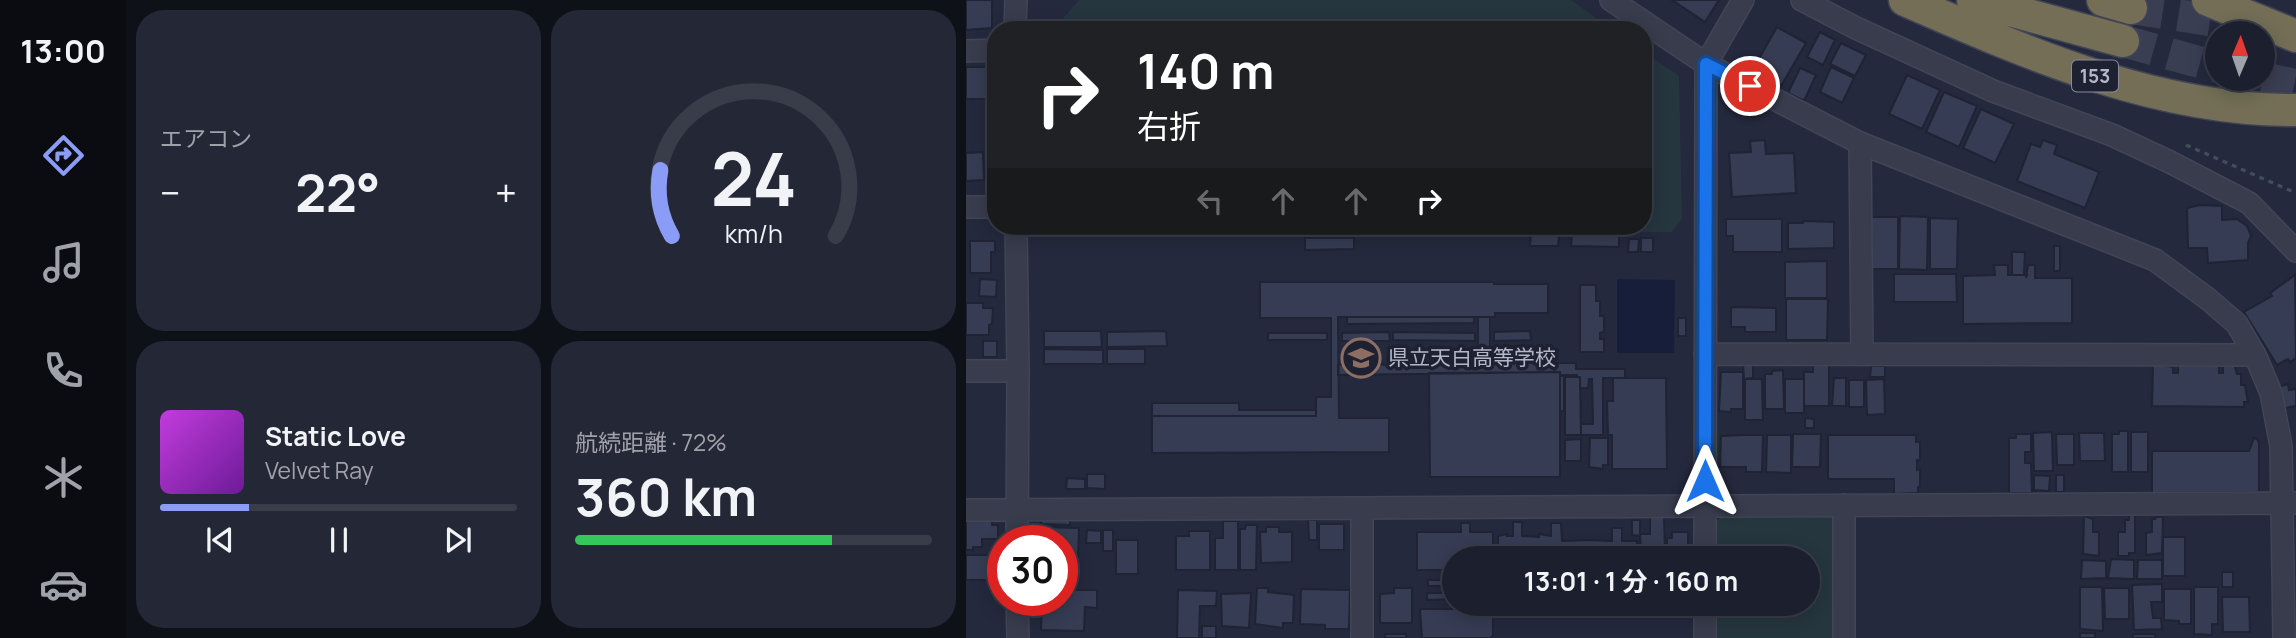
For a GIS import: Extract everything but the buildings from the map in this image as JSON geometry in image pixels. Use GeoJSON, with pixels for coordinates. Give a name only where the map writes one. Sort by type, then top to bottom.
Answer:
{"type":"FeatureCollection","features":[{"type":"Feature","properties":{"kind":"highway","name":"153"},"geometry":{"type":"LineString","coordinates":[[1905,0],[2002,42],[2115,83],[2231,106],[2296,110]]}},
{"type":"Feature","properties":{"kind":"highway","name":"153"},"geometry":{"type":"LineString","coordinates":[[1973,0],[2123,41]]}},
{"type":"Feature","properties":{"kind":"highway"},"geometry":{"type":"LineString","coordinates":[[2208,0],[2296,36]]}},
{"type":"Feature","properties":{"kind":"street"},"geometry":{"type":"LineString","coordinates":[[1015,21],[1016,0]]}},
{"type":"Feature","properties":{"kind":"street"},"geometry":{"type":"LineString","coordinates":[[1611,0],[1642,21]]}},
{"type":"Feature","properties":{"kind":"street"},"geometry":{"type":"LineString","coordinates":[[1705,546],[1706,64],[1743,0]]}},
{"type":"Feature","properties":{"kind":"street"},"geometry":{"type":"LineString","coordinates":[[1802,0],[1856,29],[1993,91],[2112,135],[2170,162],[2249,203],[2296,251]]}},
{"type":"Feature","properties":{"kind":"street"},"geometry":{"type":"LineString","coordinates":[[1652,28],[1706,64],[1860,143],[2155,260],[2237,324],[2255,355],[2271,393],[2290,503],[2284,638]]}},
{"type":"Feature","properties":{"kind":"street"},"geometry":{"type":"LineString","coordinates":[[966,51],[987,50]]}},
{"type":"Feature","properties":{"kind":"street"},"geometry":{"type":"LineString","coordinates":[[1860,143],[1862,354]]}},
{"type":"Feature","properties":{"kind":"street"},"geometry":{"type":"LineString","coordinates":[[966,207],[987,207]]}},
{"type":"Feature","properties":{"kind":"street"},"geometry":{"type":"LineString","coordinates":[[1016,235],[1017,525]]}},
{"type":"Feature","properties":{"kind":"street"},"geometry":{"type":"LineString","coordinates":[[1705,354],[2255,355]]}},
{"type":"Feature","properties":{"kind":"street"},"geometry":{"type":"LineString","coordinates":[[966,371],[1018,370]]}},
{"type":"Feature","properties":{"kind":"street"},"geometry":{"type":"LineString","coordinates":[[966,510],[2290,503]]}},
{"type":"Feature","properties":{"kind":"street"},"geometry":{"type":"LineString","coordinates":[[1844,505],[1844,638]]}},
{"type":"Feature","properties":{"kind":"street"},"geometry":{"type":"LineString","coordinates":[[1362,508],[1362,638]]}},
{"type":"Feature","properties":{"kind":"street"},"geometry":{"type":"LineString","coordinates":[[1017,616],[1018,638]]}},
{"type":"Feature","properties":{"kind":"street"},"geometry":{"type":"LineString","coordinates":[[1705,616],[1705,638]]}},
{"type":"Feature","properties":{"kind":"path"},"geometry":{"type":"LineString","coordinates":[[2241,171],[2296,193]]}},
{"type":"Feature","properties":{"kind":"shaded area"},"geometry":{"type":"Polygon","coordinates":[[[1079,0],[1571,0],[1600,21],[1061,21],[1079,0]]]}},
{"type":"Feature","properties":{"kind":"shaded area"},"geometry":{"type":"Polygon","coordinates":[[[1652,57],[1679,76],[1682,219],[1672,232],[1652,232],[1652,57]]]}},
{"type":"Feature","properties":{"kind":"shaded area"},"geometry":{"type":"Polygon","coordinates":[[[1722,515],[1830,515],[1838,522],[1838,638],[1714,638],[1715,616],[1820,616],[1820,546],[1715,546],[1716,522],[1722,515]]]}},
{"type":"Feature","properties":{"kind":"water"},"geometry":{"type":"Polygon","coordinates":[[[1617,279],[1675,280],[1674,353],[1617,353],[1617,279]]]}},
{"type":"Feature","properties":{"kind":"tunnel"},"geometry":{"type":"LineString","coordinates":[[2131,8],[2216,21]]}},
{"type":"Feature","properties":{"kind":"tunnel"},"geometry":{"type":"LineString","coordinates":[[2123,41],[2205,64]]}},
{"type":"Feature","properties":{"kind":"tunnel"},"geometry":{"type":"LineString","coordinates":[[2275,81],[2296,85]]}},
{"type":"Feature","properties":{"kind":"place","name":"県立天白高等学校"},"geometry":{"type":"Point","coordinates":[1361,358]}},
{"type":"Feature","properties":{"kind":"route"},"geometry":{"type":"LineString","coordinates":[[1705,481],[1706,64],[1750,86]]}}]}
